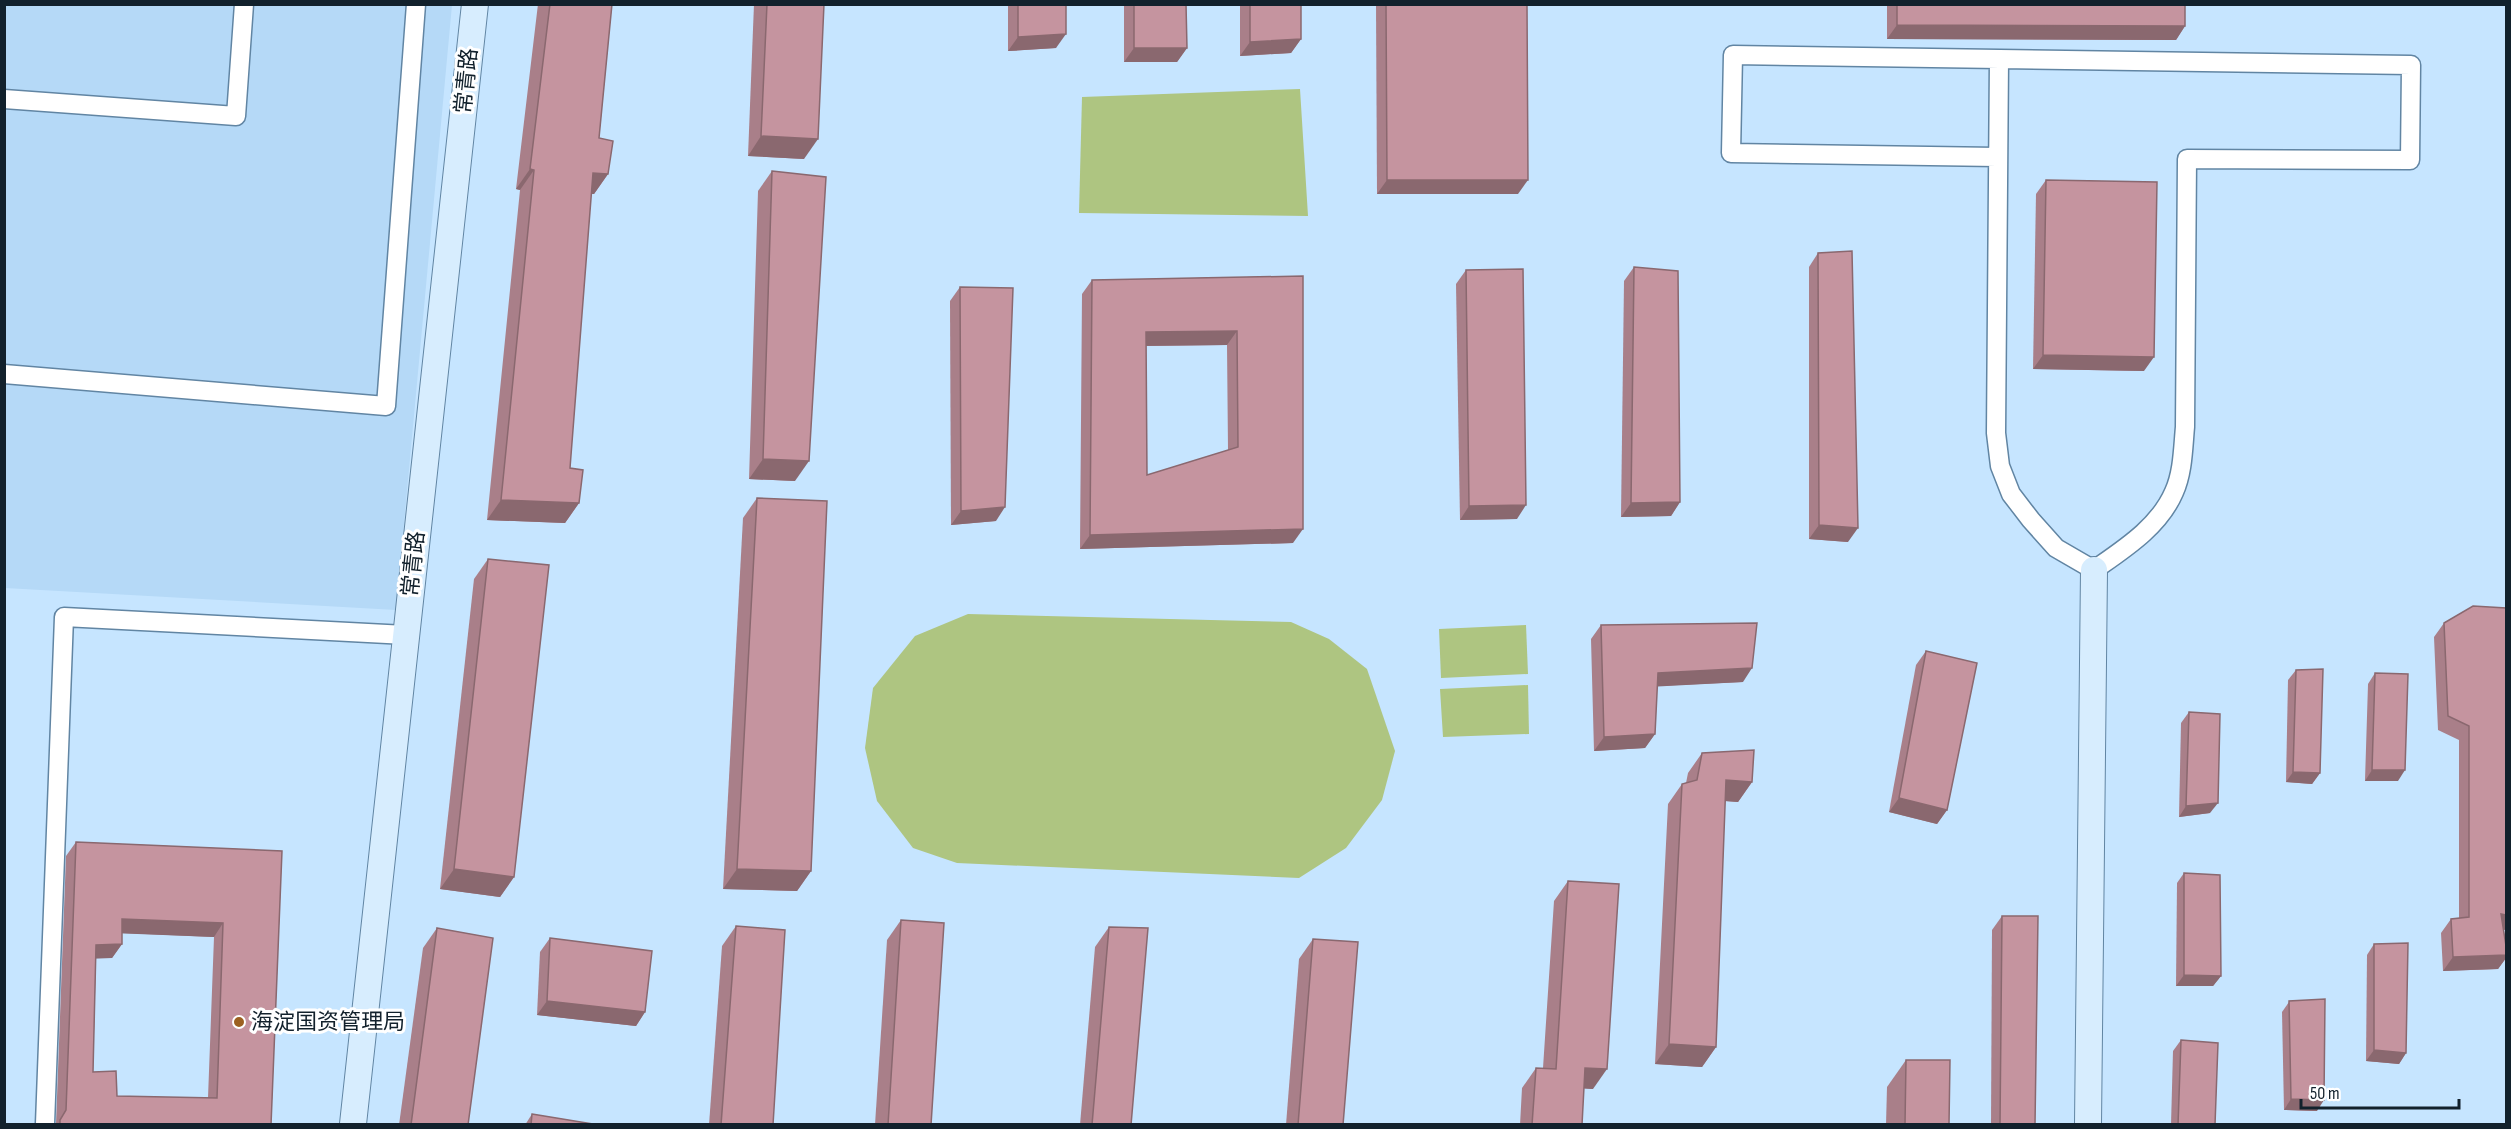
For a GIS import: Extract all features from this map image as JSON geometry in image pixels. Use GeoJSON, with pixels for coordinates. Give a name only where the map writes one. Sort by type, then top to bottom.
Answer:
{"type":"FeatureCollection","features":[{"type":"Feature","properties":{"kind":"street"},"geometry":{"type":"LineString","coordinates":[[4,99],[236,116],[244,4]]}},
{"type":"Feature","properties":{"kind":"street"},"geometry":{"type":"LineString","coordinates":[[4,374],[386,406],[416,4]]}},
{"type":"Feature","properties":{"kind":"street","name":"常青路"},"geometry":{"type":"LineString","coordinates":[[353,1125],[475,4]]}},
{"type":"Feature","properties":{"kind":"street"},"geometry":{"type":"LineString","coordinates":[[1997,157],[1731,153],[1733,55],[2411,65],[2410,160],[2187,159],[2186,427],[2181,465],[2174,492],[2156,520],[2134,541],[2094,570]]}},
{"type":"Feature","properties":{"kind":"street"},"geometry":{"type":"LineString","coordinates":[[1999,59],[1996,433],[2000,466],[2012,495],[2056,548],[2094,570]]}},
{"type":"Feature","properties":{"kind":"street"},"geometry":{"type":"LineString","coordinates":[[2088,1125],[2094,570]]}},
{"type":"Feature","properties":{"kind":"street"},"geometry":{"type":"LineString","coordinates":[[45,1125],[64,617],[406,634]]}},
{"type":"Feature","properties":{"kind":"shaded area"},"geometry":{"type":"Polygon","coordinates":[[[4,5],[452,5],[396,610],[5,588],[4,5]]]}},
{"type":"Feature","properties":{"kind":"green space"},"geometry":{"type":"Polygon","coordinates":[[[1300,89],[1308,216],[1079,213],[1082,97],[1300,89]]]}},
{"type":"Feature","properties":{"kind":"green space"},"geometry":{"type":"Polygon","coordinates":[[[968,614],[1291,622],[1329,639],[1367,669],[1395,751],[1382,800],[1346,848],[1299,878],[957,863],[913,848],[877,801],[865,748],[873,688],[915,636],[968,614]]]}},
{"type":"Feature","properties":{"kind":"green space"},"geometry":{"type":"Polygon","coordinates":[[[1526,625],[1528,674],[1441,678],[1439,629],[1526,625]]]}},
{"type":"Feature","properties":{"kind":"green space"},"geometry":{"type":"Polygon","coordinates":[[[1528,685],[1529,734],[1443,737],[1440,689],[1528,685]]]}},
{"type":"Feature","properties":{"kind":"building"},"geometry":{"type":"Polygon","coordinates":[[[550,4],[612,4],[599,138],[613,141],[608,174],[593,173],[570,468],[583,470],[579,503],[501,500],[534,170],[530,169],[550,4]]]}},
{"type":"Feature","properties":{"kind":"building"},"geometry":{"type":"Polygon","coordinates":[[[767,4],[824,4],[818,139],[761,136],[767,4]]]}},
{"type":"Feature","properties":{"kind":"building"},"geometry":{"type":"Polygon","coordinates":[[[1018,4],[1066,4],[1066,34],[1018,37],[1018,4]]]}},
{"type":"Feature","properties":{"kind":"building"},"geometry":{"type":"Polygon","coordinates":[[[1134,4],[1186,4],[1187,48],[1134,48],[1134,4]]]}},
{"type":"Feature","properties":{"kind":"building"},"geometry":{"type":"Polygon","coordinates":[[[1250,4],[1301,4],[1301,39],[1250,42],[1250,4]]]}},
{"type":"Feature","properties":{"kind":"building"},"geometry":{"type":"Polygon","coordinates":[[[1386,4],[1527,4],[1528,180],[1387,180],[1386,4]]]}},
{"type":"Feature","properties":{"kind":"building"},"geometry":{"type":"Polygon","coordinates":[[[1897,4],[2185,4],[2185,26],[1897,25],[1897,4]]]}},
{"type":"Feature","properties":{"kind":"building"},"geometry":{"type":"Polygon","coordinates":[[[772,171],[826,177],[809,461],[763,459],[772,171]]]}},
{"type":"Feature","properties":{"kind":"building"},"geometry":{"type":"Polygon","coordinates":[[[2046,180],[2157,182],[2154,357],[2043,355],[2046,180]]]}},
{"type":"Feature","properties":{"kind":"building"},"geometry":{"type":"Polygon","coordinates":[[[1852,251],[1858,528],[1819,525],[1818,253],[1852,251]]]}},
{"type":"Feature","properties":{"kind":"building"},"geometry":{"type":"Polygon","coordinates":[[[1634,267],[1678,271],[1680,502],[1631,503],[1634,267]]]}},
{"type":"Feature","properties":{"kind":"building"},"geometry":{"type":"Polygon","coordinates":[[[1523,269],[1526,505],[1469,506],[1466,270],[1523,269]]]}},
{"type":"Feature","properties":{"kind":"building"},"geometry":{"type":"Polygon","coordinates":[[[1303,276],[1303,529],[1090,535],[1092,280],[1303,276]],[[1237,331],[1146,332],[1147,475],[1238,447],[1237,331]]]}},
{"type":"Feature","properties":{"kind":"building"},"geometry":{"type":"Polygon","coordinates":[[[960,287],[1013,288],[1005,507],[961,511],[960,287]]]}},
{"type":"Feature","properties":{"kind":"building"},"geometry":{"type":"Polygon","coordinates":[[[757,498],[827,501],[811,871],[737,869],[757,498]]]}},
{"type":"Feature","properties":{"kind":"building"},"geometry":{"type":"Polygon","coordinates":[[[488,559],[549,565],[514,877],[454,869],[488,559]]]}},
{"type":"Feature","properties":{"kind":"building"},"geometry":{"type":"Polygon","coordinates":[[[2473,606],[2506,608],[2506,915],[2501,914],[2506,955],[2453,957],[2451,919],[2469,917],[2469,726],[2448,716],[2444,623],[2473,606]]]}},
{"type":"Feature","properties":{"kind":"building"},"geometry":{"type":"Polygon","coordinates":[[[1757,623],[1752,668],[1658,673],[1655,734],[1604,737],[1601,625],[1757,623]]]}},
{"type":"Feature","properties":{"kind":"building"},"geometry":{"type":"Polygon","coordinates":[[[1926,651],[1977,663],[1947,810],[1899,798],[1926,651]]]}},
{"type":"Feature","properties":{"kind":"building"},"geometry":{"type":"Polygon","coordinates":[[[2323,669],[2320,773],[2293,772],[2296,670],[2323,669]]]}},
{"type":"Feature","properties":{"kind":"building"},"geometry":{"type":"Polygon","coordinates":[[[2375,673],[2408,674],[2405,770],[2372,770],[2375,673]]]}},
{"type":"Feature","properties":{"kind":"building"},"geometry":{"type":"Polygon","coordinates":[[[2189,712],[2220,714],[2218,803],[2186,806],[2189,712]]]}},
{"type":"Feature","properties":{"kind":"building"},"geometry":{"type":"Polygon","coordinates":[[[1754,750],[1752,782],[1726,780],[1716,1047],[1669,1044],[1682,784],[1697,780],[1702,753],[1754,750]]]}},
{"type":"Feature","properties":{"kind":"building","name":"海淀国资管理局"},"geometry":{"type":"Polygon","coordinates":[[[76,842],[282,851],[271,1125],[60,1125],[60,1120],[66,1110],[76,842]],[[122,919],[122,944],[96,945],[93,1072],[116,1071],[117,1096],[217,1098],[223,923],[122,919]]]}},
{"type":"Feature","properties":{"kind":"building"},"geometry":{"type":"Polygon","coordinates":[[[2184,873],[2220,875],[2221,976],[2184,975],[2184,873]]]}},
{"type":"Feature","properties":{"kind":"building"},"geometry":{"type":"Polygon","coordinates":[[[1568,881],[1619,884],[1607,1069],[1585,1068],[1582,1125],[1532,1125],[1536,1068],[1556,1069],[1568,881]]]}},
{"type":"Feature","properties":{"kind":"building"},"geometry":{"type":"Polygon","coordinates":[[[2002,916],[2038,916],[2035,1125],[2000,1125],[2002,916]]]}},
{"type":"Feature","properties":{"kind":"building"},"geometry":{"type":"Polygon","coordinates":[[[901,920],[944,923],[931,1125],[888,1125],[901,920]]]}},
{"type":"Feature","properties":{"kind":"building"},"geometry":{"type":"Polygon","coordinates":[[[736,926],[785,930],[773,1125],[721,1125],[736,926]]]}},
{"type":"Feature","properties":{"kind":"building"},"geometry":{"type":"Polygon","coordinates":[[[1109,927],[1148,928],[1131,1125],[1092,1125],[1109,927]]]}},
{"type":"Feature","properties":{"kind":"building"},"geometry":{"type":"Polygon","coordinates":[[[437,928],[493,938],[468,1125],[411,1125],[437,928]]]}},
{"type":"Feature","properties":{"kind":"building"},"geometry":{"type":"Polygon","coordinates":[[[550,938],[652,951],[645,1012],[547,1001],[550,938]]]}},
{"type":"Feature","properties":{"kind":"building"},"geometry":{"type":"Polygon","coordinates":[[[1313,939],[1358,942],[1343,1125],[1298,1125],[1313,939]]]}},
{"type":"Feature","properties":{"kind":"building"},"geometry":{"type":"Polygon","coordinates":[[[2408,943],[2406,1053],[2374,1050],[2374,944],[2408,943]]]}},
{"type":"Feature","properties":{"kind":"building"},"geometry":{"type":"Polygon","coordinates":[[[2325,999],[2324,1100],[2291,1099],[2289,1001],[2325,999]]]}},
{"type":"Feature","properties":{"kind":"building"},"geometry":{"type":"Polygon","coordinates":[[[2181,1040],[2218,1043],[2215,1125],[2178,1125],[2181,1040]]]}},
{"type":"Feature","properties":{"kind":"building"},"geometry":{"type":"Polygon","coordinates":[[[1906,1060],[1950,1060],[1949,1125],[1905,1125],[1906,1060]]]}},
{"type":"Feature","properties":{"kind":"building"},"geometry":{"type":"Polygon","coordinates":[[[532,1114],[599,1125],[531,1125],[532,1114]]]}},
{"type":"Feature","properties":{"kind":"place","name":"海淀国资管理局"},"geometry":{"type":"Point","coordinates":[239,1022]}}]}
